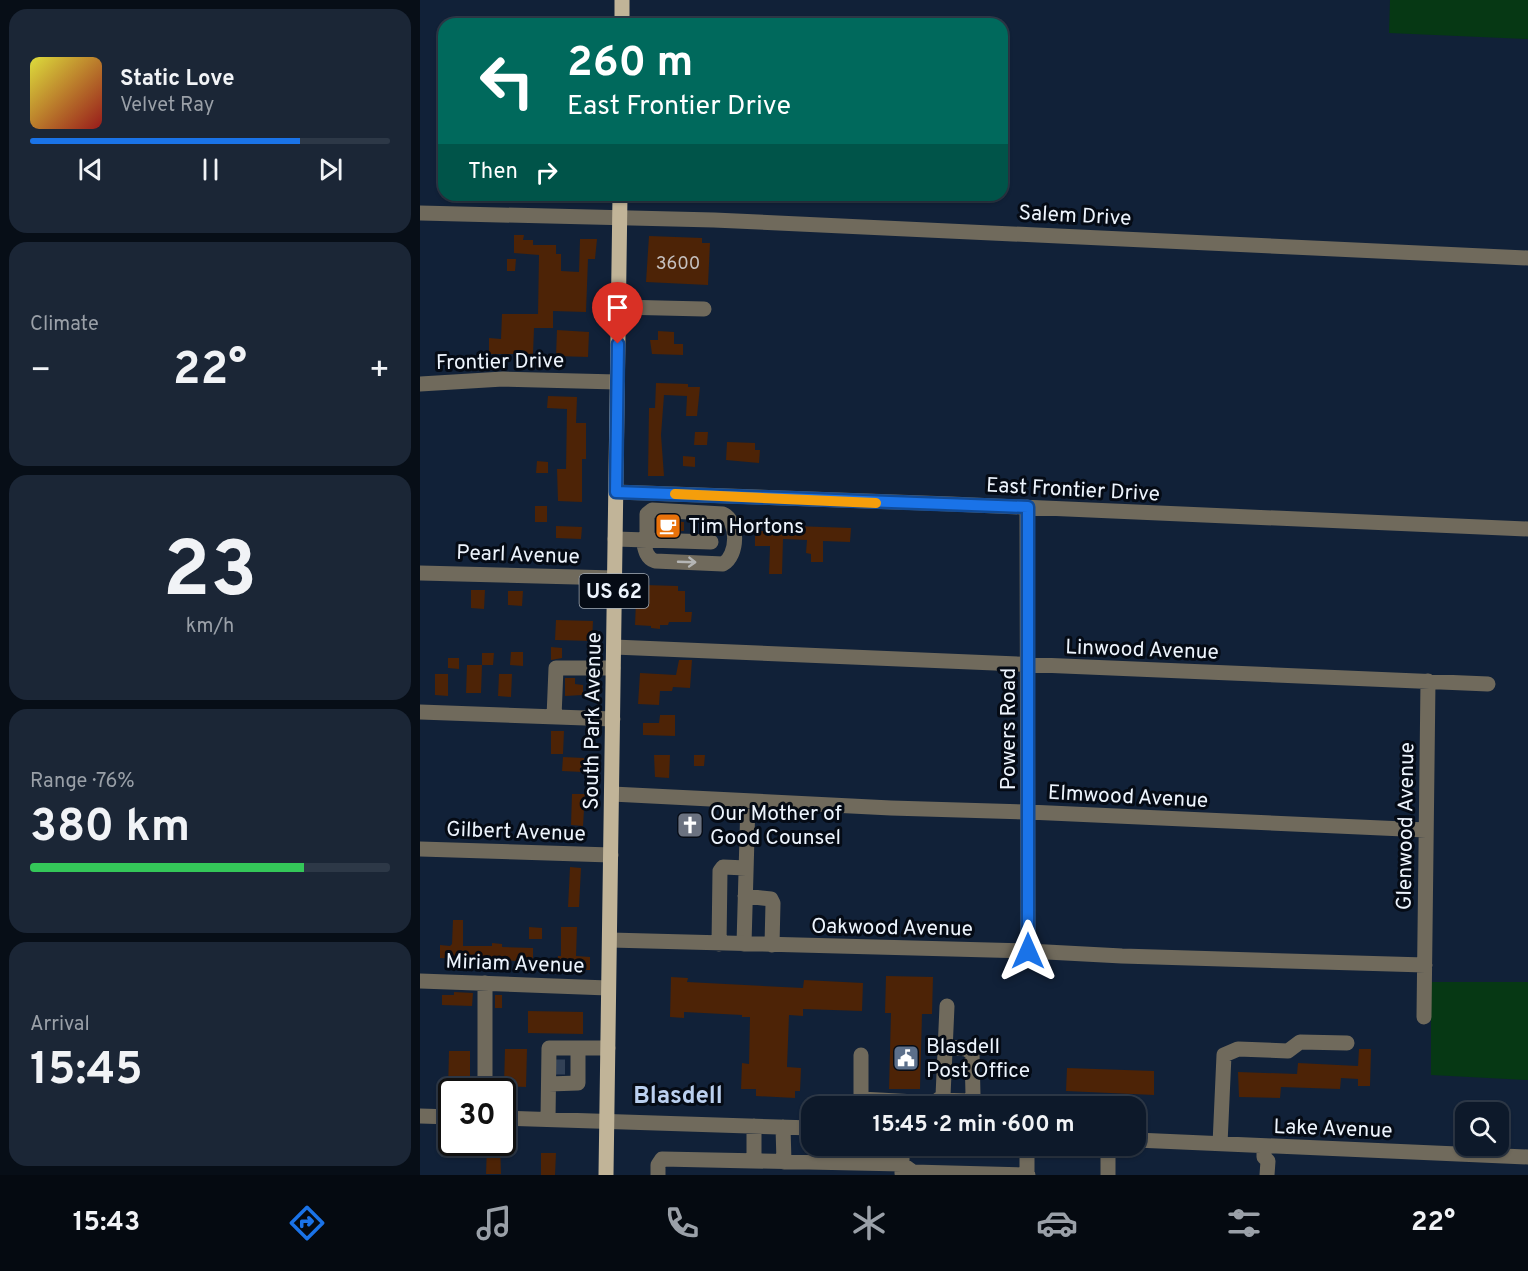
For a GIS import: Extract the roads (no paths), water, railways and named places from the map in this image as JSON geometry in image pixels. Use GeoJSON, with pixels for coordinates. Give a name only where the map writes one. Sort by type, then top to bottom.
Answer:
{"type":"FeatureCollection","features":[{"type":"Feature","properties":{"kind":"main road"},"geometry":{"type":"LineString","coordinates":[[622,0],[622,18]]}},
{"type":"Feature","properties":{"kind":"main road","name":"South Park Avenue"},"geometry":{"type":"LineString","coordinates":[[606,1175],[620,201]]}},
{"type":"Feature","properties":{"kind":"street","name":"Salem Drive"},"geometry":{"type":"LineString","coordinates":[[420,213],[723,221],[1528,258]]}},
{"type":"Feature","properties":{"kind":"street"},"geometry":{"type":"LineString","coordinates":[[619,307],[704,309]]}},
{"type":"Feature","properties":{"kind":"street","name":"Frontier Drive"},"geometry":{"type":"LineString","coordinates":[[420,384],[503,379],[617,382]]}},
{"type":"Feature","properties":{"kind":"street","name":"East Frontier Drive"},"geometry":{"type":"LineString","coordinates":[[616,492],[1028,507],[1528,530]]}},
{"type":"Feature","properties":{"kind":"street","name":"Powers Road"},"geometry":{"type":"LineString","coordinates":[[1028,507],[1028,951]]}},
{"type":"Feature","properties":{"kind":"street"},"geometry":{"type":"LineString","coordinates":[[652,510],[723,514],[730,517],[734,524],[733,554],[730,560],[723,564],[655,561],[650,559],[645,552],[645,540],[647,514],[652,510]]}},
{"type":"Feature","properties":{"kind":"street"},"geometry":{"type":"LineString","coordinates":[[615,539],[711,542]]}},
{"type":"Feature","properties":{"kind":"street","name":"Pearl Avenue"},"geometry":{"type":"LineString","coordinates":[[420,573],[615,578]]}},
{"type":"Feature","properties":{"kind":"street","name":"Linwood Avenue"},"geometry":{"type":"LineString","coordinates":[[614,647],[1488,684]]}},
{"type":"Feature","properties":{"kind":"street"},"geometry":{"type":"LineString","coordinates":[[554,717],[556,668],[613,668]]}},
{"type":"Feature","properties":{"kind":"street","name":"Glenwood Avenue"},"geometry":{"type":"LineString","coordinates":[[1424,1017],[1428,681]]}},
{"type":"Feature","properties":{"kind":"street"},"geometry":{"type":"LineString","coordinates":[[420,712],[613,719]]}},
{"type":"Feature","properties":{"kind":"street","name":"Elmwood Avenue"},"geometry":{"type":"LineString","coordinates":[[612,794],[1426,830]]}},
{"type":"Feature","properties":{"kind":"street"},"geometry":{"type":"LineString","coordinates":[[744,945],[748,801]]}},
{"type":"Feature","properties":{"kind":"street","name":"Gilbert Avenue"},"geometry":{"type":"LineString","coordinates":[[420,849],[610,855]]}},
{"type":"Feature","properties":{"kind":"street"},"geometry":{"type":"LineString","coordinates":[[719,944],[720,871],[723,867],[746,868]]}},
{"type":"Feature","properties":{"kind":"street"},"geometry":{"type":"LineString","coordinates":[[745,896],[771,899],[773,903],[772,945]]}},
{"type":"Feature","properties":{"kind":"street","name":"Oakwood Avenue"},"geometry":{"type":"LineString","coordinates":[[610,940],[1028,951],[1425,968]]}},
{"type":"Feature","properties":{"kind":"street","name":"Miriam Avenue"},"geometry":{"type":"LineString","coordinates":[[420,981],[609,988]]}},
{"type":"Feature","properties":{"kind":"street"},"geometry":{"type":"LineString","coordinates":[[485,983],[485,1078]]}},
{"type":"Feature","properties":{"kind":"street"},"geometry":{"type":"LineString","coordinates":[[943,1096],[947,1006]]}},
{"type":"Feature","properties":{"kind":"street"},"geometry":{"type":"LineString","coordinates":[[1220,1144],[1224,1055],[1238,1049],[1288,1051],[1300,1042],[1347,1043]]}},
{"type":"Feature","properties":{"kind":"street"},"geometry":{"type":"LineString","coordinates":[[945,1046],[966,1049],[972,1053],[972,1096]]}},
{"type":"Feature","properties":{"kind":"street"},"geometry":{"type":"LineString","coordinates":[[549,1084],[578,1083],[561,1067],[549,1048],[608,1047]]}},
{"type":"Feature","properties":{"kind":"street"},"geometry":{"type":"LineString","coordinates":[[548,1119],[549,1084],[578,1048]]}},
{"type":"Feature","properties":{"kind":"street"},"geometry":{"type":"LineString","coordinates":[[861,1055],[861,1096]]}},
{"type":"Feature","properties":{"kind":"street"},"geometry":{"type":"LineString","coordinates":[[420,1116],[438,1117]]}},
{"type":"Feature","properties":{"kind":"street"},"geometry":{"type":"LineString","coordinates":[[516,1118],[801,1128]]}},
{"type":"Feature","properties":{"kind":"street"},"geometry":{"type":"LineString","coordinates":[[754,1126],[754,1161]]}},
{"type":"Feature","properties":{"kind":"street"},"geometry":{"type":"LineString","coordinates":[[775,1166],[783,1127]]}},
{"type":"Feature","properties":{"kind":"street","name":"Lake Avenue"},"geometry":{"type":"LineString","coordinates":[[1146,1140],[1220,1144],[1264,1152],[1528,1158]]}},
{"type":"Feature","properties":{"kind":"street"},"geometry":{"type":"LineString","coordinates":[[1258,1175],[1258,1160],[1264,1152],[1268,1161],[1267,1175]]}},
{"type":"Feature","properties":{"kind":"street"},"geometry":{"type":"LineString","coordinates":[[658,1175],[658,1165],[662,1159],[754,1161],[775,1166],[1028,1175],[1027,1156]]}},
{"type":"Feature","properties":{"kind":"street"},"geometry":{"type":"LineString","coordinates":[[1108,1156],[1108,1175]]}},
{"type":"Feature","properties":{"kind":"tunnel"},"geometry":{"type":"LineString","coordinates":[[553,1067],[565,1067]]}},
{"type":"Feature","properties":{"kind":"place","name":"Tim Hortons"},"geometry":{"type":"Point","coordinates":[668,526]}},
{"type":"Feature","properties":{"kind":"place","name":"Our Mother of Good Counsel"},"geometry":{"type":"Point","coordinates":[690,825]}},
{"type":"Feature","properties":{"kind":"place","name":"Blasdell Post Office"},"geometry":{"type":"Point","coordinates":[906,1058]}},
{"type":"Feature","properties":{"kind":"district","name":"Blasdell"},"geometry":{"type":"Point","coordinates":[678,1095]}}]}
